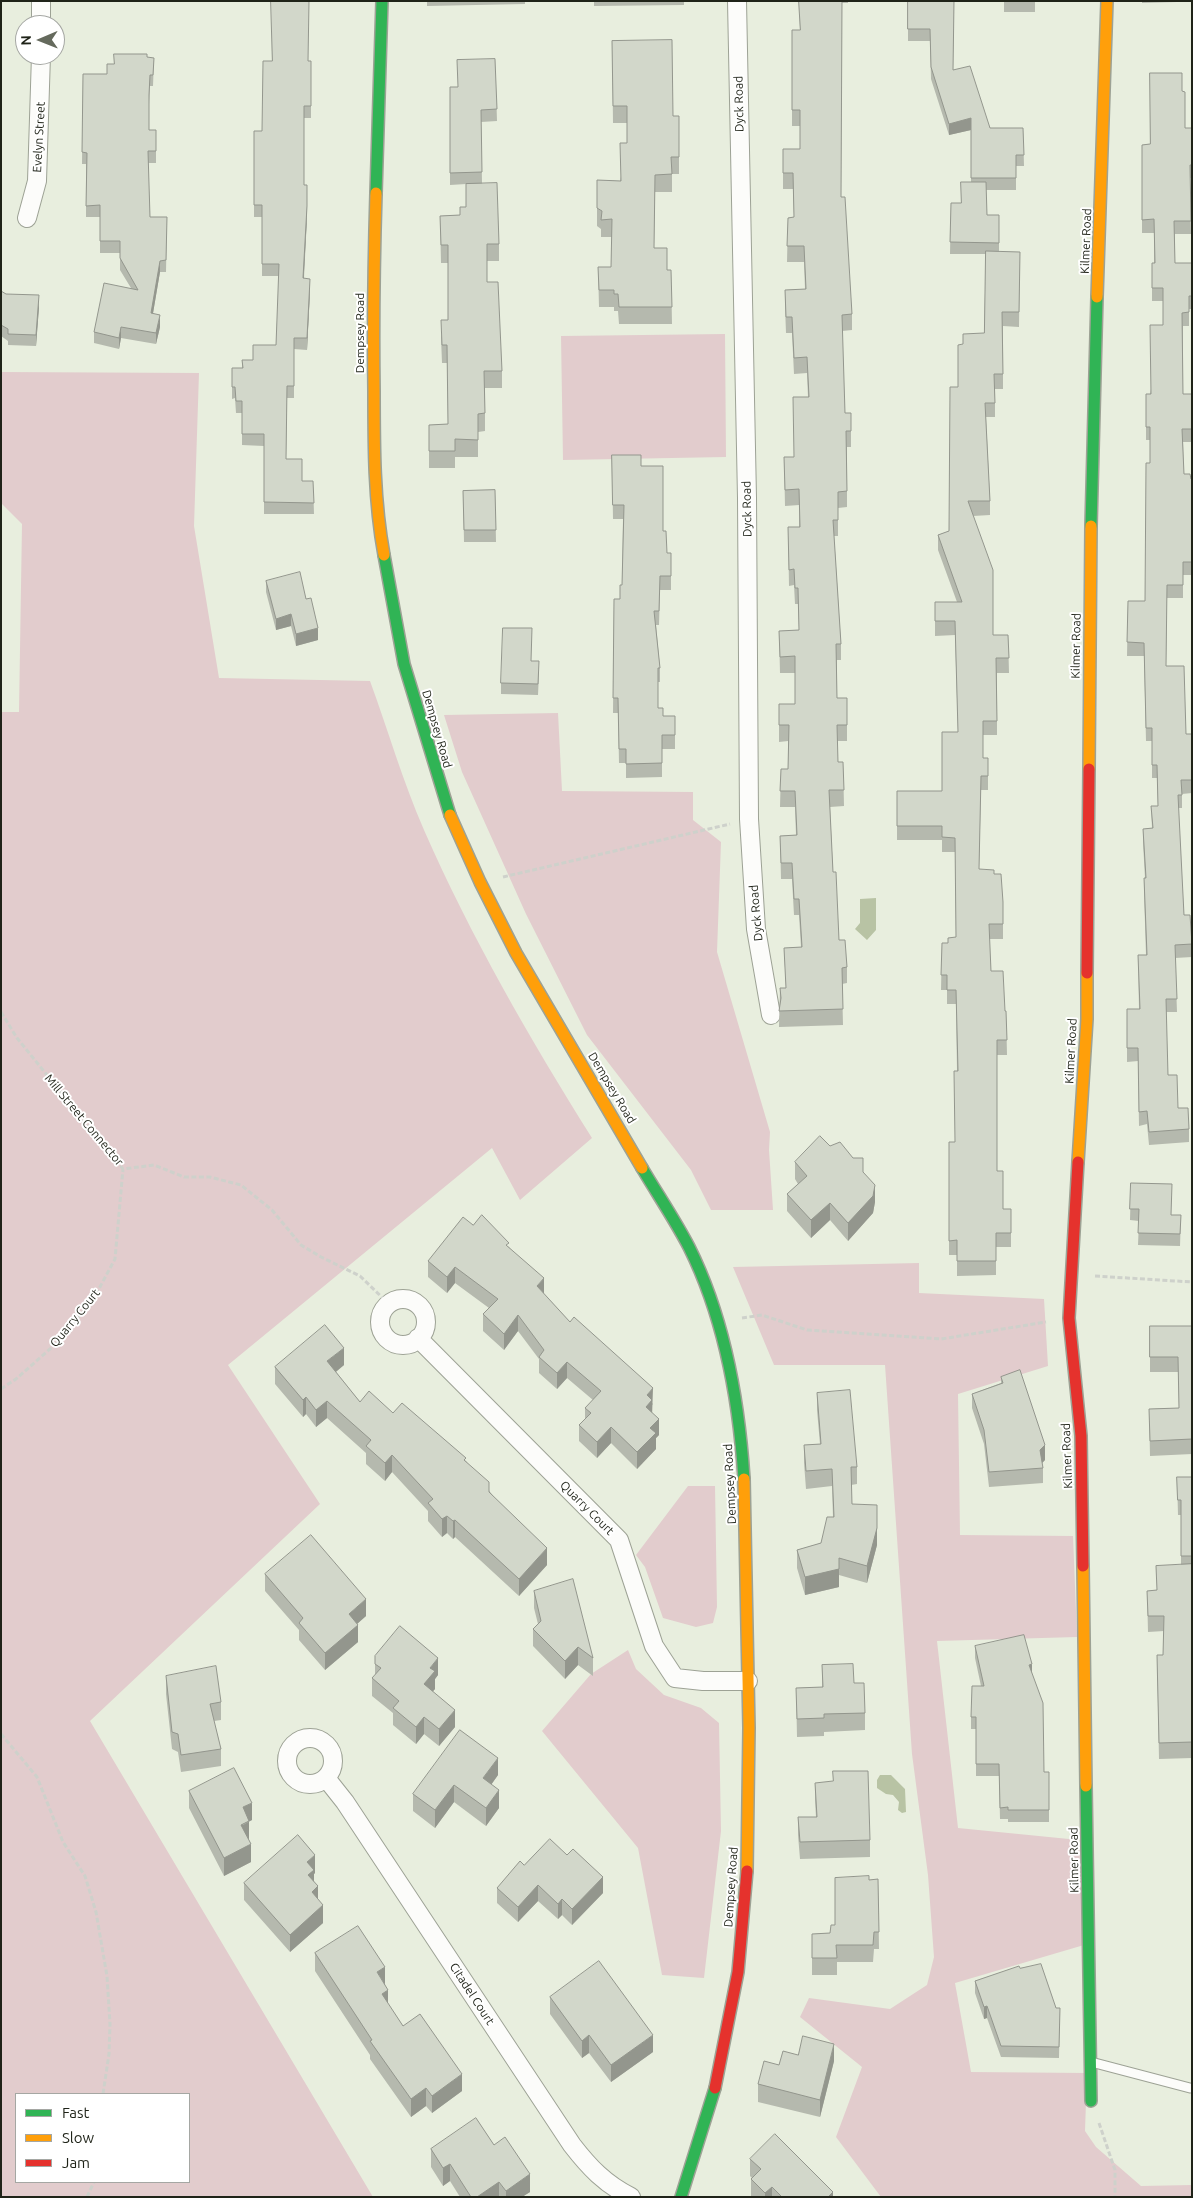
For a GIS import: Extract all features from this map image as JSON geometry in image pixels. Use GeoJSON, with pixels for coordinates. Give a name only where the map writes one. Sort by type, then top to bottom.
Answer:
{"type":"FeatureCollection","features":[{"type":"Feature","properties":{"kind":"street"},"geometry":{"type":"LineString","coordinates":[[41,1],[41,15]]}},
{"type":"Feature","properties":{"kind":"street","name":"Dempsey Road"},"geometry":{"type":"LineString","coordinates":[[382,1],[373,279],[374,448],[378,524],[404,664],[419,720],[454,826],[480,882],[516,953],[689,1248],[717,1322],[734,1386],[742,1442],[746,1492],[748,1861],[738,1970],[729,2026],[699,2147],[681,2197]]}},
{"type":"Feature","properties":{"kind":"street","name":"Dyck Road"},"geometry":{"type":"LineString","coordinates":[[737,1],[747,498],[749,819],[756,929],[771,1015]]}},
{"type":"Feature","properties":{"kind":"street","name":"Kilmer Road"},"geometry":{"type":"LineString","coordinates":[[1091,2100],[1081,1436],[1069,1318],[1086,1019],[1091,490],[1107,1]]}},
{"type":"Feature","properties":{"kind":"street","name":"Evelyn Street"},"geometry":{"type":"LineString","coordinates":[[27,218],[37,181],[42,65]]}},
{"type":"Feature","properties":{"kind":"street"},"geometry":{"type":"LineString","coordinates":[[403,1299],[410,1300],[422,1309],[426,1325],[418,1338],[404,1345],[396,1344],[384,1336],[380,1322],[384,1308],[389,1304],[403,1299]]}},
{"type":"Feature","properties":{"kind":"street","name":"Quarry Court"},"geometry":{"type":"LineString","coordinates":[[418,1338],[620,1540],[654,1646],[675,1678],[703,1682],[748,1681]]}},
{"type":"Feature","properties":{"kind":"street","name":"Citadel Court"},"geometry":{"type":"LineString","coordinates":[[326,1778],[345,1802],[572,2145],[593,2172],[615,2189],[631,2197]]}},
{"type":"Feature","properties":{"kind":"lane"},"geometry":{"type":"LineString","coordinates":[[1091,2062],[1190,2088]]}},
{"type":"Feature","properties":{"kind":"path"},"geometry":{"type":"LineString","coordinates":[[480,882],[749,819]]}},
{"type":"Feature","properties":{"kind":"path","name":"Mill Street Connector"},"geometry":{"type":"LineString","coordinates":[[1,1012],[17,1038],[123,1169],[154,1165],[184,1177],[210,1177],[241,1185],[272,1210],[301,1245],[360,1276],[389,1304]]}},
{"type":"Feature","properties":{"kind":"path","name":"Quarry Court"},"geometry":{"type":"LineString","coordinates":[[1,1389],[16,1379],[59,1341],[94,1298],[115,1259],[123,1169]]}},
{"type":"Feature","properties":{"kind":"path"},"geometry":{"type":"LineString","coordinates":[[1123,1278],[1192,1282]]}},
{"type":"Feature","properties":{"kind":"path"},"geometry":{"type":"LineString","coordinates":[[739,1318],[762,1315],[807,1330],[940,1339],[1069,1318]]}},
{"type":"Feature","properties":{"kind":"path"},"geometry":{"type":"LineString","coordinates":[[1,1734],[37,1777],[62,1842],[85,1876],[96,1912],[107,1976],[110,2024],[109,2054],[103,2093]]}},
{"type":"Feature","properties":{"kind":"path"},"geometry":{"type":"LineString","coordinates":[[1091,2100],[1115,2170],[1115,2197]]}},
{"type":"Feature","properties":{"kind":"path"},"geometry":{"type":"LineString","coordinates":[[87,2197],[94,2183]]}},
{"type":"Feature","properties":{"kind":"shaded area"},"geometry":{"type":"Polygon","coordinates":[[[725,334],[726,457],[563,460],[561,336],[725,334]]]}},
{"type":"Feature","properties":{"kind":"shaded area"},"geometry":{"type":"Polygon","coordinates":[[[1,372],[199,373],[194,526],[219,678],[370,681],[409,793],[442,870],[502,987],[592,1138],[520,1200],[492,1148],[228,1365],[320,1504],[90,1721],[373,2197],[1,2197],[1,712],[19,712],[22,524],[1,503],[1,372]]]}},
{"type":"Feature","properties":{"kind":"shaded area"},"geometry":{"type":"Polygon","coordinates":[[[558,713],[562,791],[693,792],[693,820],[721,842],[717,952],[770,1132],[769,1150],[773,1210],[711,1210],[691,1170],[587,1035],[526,914],[462,772],[444,715],[558,713]]]}},
{"type":"Feature","properties":{"kind":"shaded area"},"geometry":{"type":"Polygon","coordinates":[[[876,898],[876,930],[867,940],[855,929],[860,923],[860,899],[876,898]]]}},
{"type":"Feature","properties":{"kind":"shaded area"},"geometry":{"type":"Polygon","coordinates":[[[919,1263],[919,1293],[1044,1299],[1048,1366],[958,1394],[960,1535],[1073,1536],[1077,1637],[937,1641],[958,1828],[1079,1840],[1084,1945],[955,1983],[971,2072],[1087,2073],[1085,2131],[1096,2147],[1141,2186],[1192,2185],[1192,2197],[881,2197],[836,2137],[862,2067],[800,2017],[809,1998],[890,2009],[927,1985],[934,1957],[928,1875],[912,1754],[885,1365],[774,1365],[733,1267],[919,1263]]]}},
{"type":"Feature","properties":{"kind":"shaded area"},"geometry":{"type":"Polygon","coordinates":[[[688,1486],[715,1486],[717,1607],[713,1623],[696,1627],[663,1618],[645,1567],[636,1555],[688,1486]]]}},
{"type":"Feature","properties":{"kind":"shaded area"},"geometry":{"type":"Polygon","coordinates":[[[628,1650],[636,1669],[664,1695],[701,1708],[719,1723],[721,1831],[704,1978],[662,1975],[638,1848],[542,1731],[591,1674],[628,1650]]]}},
{"type":"Feature","properties":{"kind":"shaded area"},"geometry":{"type":"Polygon","coordinates":[[[880,1775],[891,1775],[905,1789],[906,1812],[902,1813],[898,1810],[899,1802],[893,1795],[886,1794],[877,1788],[877,1780],[880,1775]]]}},
{"type":"Feature","properties":{"kind":"building"},"geometry":{"type":"Polygon","coordinates":[[[271,1],[309,1],[308,61],[311,61],[311,106],[304,106],[304,185],[307,185],[307,206],[303,278],[310,279],[307,338],[294,338],[294,386],[287,386],[286,459],[302,459],[302,481],[313,481],[314,503],[264,502],[264,434],[242,434],[242,401],[236,401],[235,387],[232,387],[232,368],[243,368],[242,360],[253,360],[253,345],[276,345],[279,264],[262,264],[262,205],[254,205],[254,131],[262,131],[263,61],[272,61],[271,1]]]}},
{"type":"Feature","properties":{"kind":"building"},"geometry":{"type":"Polygon","coordinates":[[[799,1],[842,1],[841,197],[845,197],[852,314],[842,315],[845,413],[851,413],[851,431],[846,431],[847,491],[838,492],[838,520],[833,520],[841,644],[836,644],[837,698],[847,698],[847,725],[837,725],[838,762],[843,762],[844,790],[829,790],[833,872],[836,872],[839,940],[845,940],[847,967],[842,968],[843,1009],[779,1011],[780,988],[786,988],[784,948],[802,947],[799,899],[794,899],[792,863],[781,863],[780,836],[797,835],[795,791],[780,791],[781,769],[788,769],[789,725],[779,725],[779,704],[795,704],[795,656],[780,657],[779,631],[799,630],[798,588],[795,588],[794,569],[789,570],[788,527],[800,527],[799,489],[785,490],[784,457],[794,457],[793,397],[809,397],[807,357],[794,358],[792,317],[786,317],[785,290],[806,289],[804,246],[787,246],[788,218],[794,217],[793,173],[783,173],[783,149],[800,149],[800,110],[792,110],[792,30],[800,30],[799,1]]]}},
{"type":"Feature","properties":{"kind":"building"},"geometry":{"type":"Polygon","coordinates":[[[908,1],[954,1],[953,70],[970,66],[990,128],[1023,128],[1024,155],[1016,155],[1016,178],[971,178],[971,118],[949,124],[931,67],[930,29],[908,29],[908,1]]]}},
{"type":"Feature","properties":{"kind":"building"},"geometry":{"type":"Polygon","coordinates":[[[672,40],[673,116],[679,116],[679,157],[671,157],[672,174],[655,175],[654,248],[667,248],[667,270],[671,270],[672,307],[619,307],[618,294],[614,294],[614,290],[599,290],[598,267],[611,267],[612,219],[601,220],[602,211],[597,208],[597,180],[621,181],[620,143],[627,143],[627,106],[613,106],[612,41],[672,40]]]}},
{"type":"Feature","properties":{"kind":"building"},"geometry":{"type":"Polygon","coordinates":[[[114,54],[147,54],[147,57],[154,58],[153,75],[150,75],[149,130],[156,130],[156,151],[148,151],[150,217],[167,217],[166,260],[160,261],[151,313],[160,315],[156,333],[121,327],[119,338],[94,332],[104,283],[138,290],[120,258],[120,241],[100,241],[100,205],[86,206],[87,153],[82,152],[83,74],[107,74],[107,64],[114,64],[114,54]]]}},
{"type":"Feature","properties":{"kind":"building"},"geometry":{"type":"Polygon","coordinates":[[[495,59],[497,109],[481,110],[482,172],[450,173],[450,87],[458,87],[457,60],[495,59]]]}},
{"type":"Feature","properties":{"kind":"building"},"geometry":{"type":"Polygon","coordinates":[[[1150,73],[1182,73],[1182,91],[1185,92],[1185,128],[1192,128],[1192,165],[1190,165],[1191,221],[1174,221],[1175,263],[1192,263],[1192,296],[1189,296],[1189,312],[1182,313],[1183,394],[1192,394],[1192,429],[1182,429],[1184,474],[1190,474],[1192,479],[1192,562],[1183,562],[1183,585],[1167,585],[1166,666],[1184,666],[1186,734],[1192,734],[1192,780],[1181,780],[1182,795],[1178,795],[1184,915],[1190,915],[1192,944],[1175,945],[1177,999],[1166,999],[1168,1075],[1177,1075],[1178,1108],[1188,1108],[1189,1129],[1149,1132],[1147,1111],[1139,1112],[1138,1048],[1127,1048],[1127,1009],[1140,1009],[1138,955],[1147,955],[1143,829],[1153,828],[1151,806],[1158,806],[1157,765],[1152,765],[1152,728],[1146,728],[1144,643],[1127,642],[1128,601],[1145,601],[1146,463],[1150,463],[1150,427],[1146,427],[1146,394],[1151,394],[1150,325],[1163,325],[1163,288],[1152,288],[1152,263],[1155,263],[1154,219],[1142,220],[1142,145],[1150,144],[1150,73]]]}},
{"type":"Feature","properties":{"kind":"building"},"geometry":{"type":"Polygon","coordinates":[[[961,182],[986,182],[987,215],[999,215],[999,243],[950,242],[951,203],[961,203],[961,182]]]}},
{"type":"Feature","properties":{"kind":"building"},"geometry":{"type":"Polygon","coordinates":[[[497,183],[499,244],[487,244],[487,282],[498,282],[502,371],[484,371],[485,413],[478,414],[478,440],[455,439],[455,451],[429,451],[429,425],[448,424],[447,345],[442,345],[441,320],[448,320],[448,245],[441,245],[440,216],[460,215],[460,207],[466,207],[466,184],[497,183]]]}},
{"type":"Feature","properties":{"kind":"building"},"geometry":{"type":"Polygon","coordinates":[[[986,251],[1020,252],[1019,312],[1002,312],[1003,374],[994,374],[995,403],[985,403],[990,501],[968,501],[993,570],[993,635],[1008,635],[1009,658],[996,658],[997,721],[983,721],[983,758],[988,758],[988,776],[981,776],[979,869],[994,870],[994,874],[1001,874],[1003,924],[989,924],[991,971],[1003,971],[1006,1011],[1007,1040],[997,1040],[997,1171],[1003,1171],[1003,1209],[1011,1209],[1011,1233],[996,1233],[996,1261],[957,1261],[957,1240],[949,1241],[949,1142],[955,1142],[954,1071],[958,1071],[956,990],[947,990],[947,975],[941,975],[942,943],[948,943],[948,938],[956,937],[955,838],[942,837],[942,826],[897,826],[897,791],[942,791],[942,732],[958,732],[955,621],[935,621],[935,602],[962,602],[938,535],[949,531],[950,387],[958,387],[958,345],[963,344],[963,334],[984,333],[986,251]]]}},
{"type":"Feature","properties":{"kind":"building"},"geometry":{"type":"Polygon","coordinates":[[[1,291],[6,294],[39,295],[36,335],[8,334],[8,329],[1,325],[1,291]]]}},
{"type":"Feature","properties":{"kind":"building"},"geometry":{"type":"Polygon","coordinates":[[[612,455],[641,455],[641,466],[663,466],[663,531],[666,531],[667,553],[671,553],[671,576],[660,576],[659,611],[654,611],[660,668],[658,668],[658,708],[663,708],[663,716],[675,716],[675,735],[662,735],[662,763],[626,764],[626,749],[619,749],[618,698],[613,698],[614,599],[620,599],[620,585],[622,585],[624,505],[613,505],[612,455]]]}},
{"type":"Feature","properties":{"kind":"building"},"geometry":{"type":"Polygon","coordinates":[[[495,490],[496,530],[464,530],[463,491],[495,490]]]}},
{"type":"Feature","properties":{"kind":"building"},"geometry":{"type":"Polygon","coordinates":[[[300,572],[306,599],[311,598],[318,628],[296,634],[291,614],[276,619],[266,581],[300,572]]]}},
{"type":"Feature","properties":{"kind":"building"},"geometry":{"type":"Polygon","coordinates":[[[503,628],[532,628],[531,661],[539,661],[538,684],[501,683],[503,628]]]}},
{"type":"Feature","properties":{"kind":"building"},"geometry":{"type":"Polygon","coordinates":[[[820,1136],[830,1146],[840,1142],[853,1158],[863,1158],[863,1172],[875,1185],[873,1196],[848,1223],[830,1203],[811,1220],[787,1194],[807,1176],[795,1162],[820,1136]]]}},
{"type":"Feature","properties":{"kind":"building"},"geometry":{"type":"Polygon","coordinates":[[[1131,1183],[1172,1184],[1171,1215],[1181,1215],[1180,1234],[1138,1233],[1139,1209],[1130,1209],[1131,1183]]]}},
{"type":"Feature","properties":{"kind":"building"},"geometry":{"type":"Polygon","coordinates":[[[482,1215],[509,1243],[506,1245],[544,1278],[537,1286],[570,1322],[574,1317],[653,1388],[647,1395],[652,1400],[646,1407],[659,1419],[650,1428],[656,1433],[637,1452],[611,1427],[597,1442],[579,1425],[591,1413],[585,1408],[601,1391],[567,1362],[557,1373],[539,1357],[544,1350],[518,1315],[504,1334],[483,1314],[498,1299],[455,1267],[447,1277],[428,1261],[463,1217],[473,1225],[482,1215]]]}},
{"type":"Feature","properties":{"kind":"building"},"geometry":{"type":"Polygon","coordinates":[[[325,1325],[344,1348],[327,1361],[360,1402],[369,1391],[393,1413],[402,1403],[466,1458],[464,1460],[489,1482],[489,1492],[547,1548],[519,1579],[455,1520],[453,1521],[447,1516],[442,1519],[428,1503],[433,1499],[392,1455],[385,1463],[366,1446],[371,1440],[327,1401],[316,1410],[306,1397],[303,1400],[275,1367],[325,1325]]]}},
{"type":"Feature","properties":{"kind":"building"},"geometry":{"type":"Polygon","coordinates":[[[1150,1326],[1192,1326],[1192,1439],[1150,1441],[1149,1409],[1179,1408],[1178,1357],[1150,1357],[1150,1326]]]}},
{"type":"Feature","properties":{"kind":"building"},"geometry":{"type":"Polygon","coordinates":[[[1020,1370],[1045,1445],[1040,1450],[1043,1468],[989,1472],[984,1430],[972,1394],[1003,1383],[1001,1377],[1020,1370]]]}},
{"type":"Feature","properties":{"kind":"building"},"geometry":{"type":"Polygon","coordinates":[[[850,1390],[857,1467],[851,1467],[852,1504],[877,1505],[877,1528],[867,1566],[839,1558],[839,1569],[805,1577],[797,1550],[821,1543],[827,1517],[834,1517],[832,1469],[806,1471],[804,1445],[821,1444],[817,1393],[850,1390]]]}},
{"type":"Feature","properties":{"kind":"building"},"geometry":{"type":"Polygon","coordinates":[[[1177,1477],[1192,1477],[1192,1556],[1181,1556],[1181,1500],[1178,1500],[1177,1477]]]}},
{"type":"Feature","properties":{"kind":"building"},"geometry":{"type":"Polygon","coordinates":[[[311,1535],[366,1599],[349,1614],[358,1625],[325,1653],[299,1623],[303,1618],[265,1574],[311,1535]]]}},
{"type":"Feature","properties":{"kind":"building"},"geometry":{"type":"Polygon","coordinates":[[[1192,1564],[1192,1742],[1159,1743],[1157,1655],[1163,1655],[1164,1616],[1148,1616],[1147,1591],[1157,1590],[1156,1566],[1192,1564]]]}},
{"type":"Feature","properties":{"kind":"building"},"geometry":{"type":"Polygon","coordinates":[[[573,1579],[593,1658],[578,1647],[565,1661],[533,1629],[541,1621],[534,1591],[573,1579]]]}},
{"type":"Feature","properties":{"kind":"building"},"geometry":{"type":"Polygon","coordinates":[[[400,1626],[438,1658],[430,1668],[435,1671],[424,1684],[455,1710],[439,1729],[424,1717],[416,1727],[393,1708],[399,1701],[372,1678],[381,1668],[375,1664],[375,1656],[400,1626]]]}},
{"type":"Feature","properties":{"kind":"building"},"geometry":{"type":"Polygon","coordinates":[[[1024,1635],[1032,1664],[1029,1665],[1043,1703],[1044,1772],[1049,1772],[1049,1810],[1008,1810],[1008,1807],[1000,1808],[999,1764],[976,1764],[976,1717],[971,1717],[972,1686],[984,1686],[975,1646],[1024,1635]]]}},
{"type":"Feature","properties":{"kind":"building"},"geometry":{"type":"Polygon","coordinates":[[[853,1664],[854,1683],[864,1683],[865,1713],[824,1714],[824,1718],[797,1719],[796,1688],[823,1687],[822,1665],[853,1664]]]}},
{"type":"Feature","properties":{"kind":"building"},"geometry":{"type":"Polygon","coordinates":[[[216,1666],[221,1702],[210,1704],[221,1749],[181,1755],[178,1734],[172,1732],[166,1676],[216,1666]]]}},
{"type":"Feature","properties":{"kind":"building"},"geometry":{"type":"Polygon","coordinates":[[[460,1730],[498,1758],[483,1778],[499,1790],[486,1808],[454,1785],[435,1810],[413,1794],[460,1730]]]}},
{"type":"Feature","properties":{"kind":"building"},"geometry":{"type":"Polygon","coordinates":[[[234,1768],[252,1803],[243,1807],[249,1821],[241,1825],[251,1844],[224,1858],[189,1791],[234,1768]]]}},
{"type":"Feature","properties":{"kind":"building"},"geometry":{"type":"Polygon","coordinates":[[[833,1771],[868,1771],[870,1840],[800,1842],[798,1817],[817,1817],[815,1783],[833,1781],[833,1771]]]}},
{"type":"Feature","properties":{"kind":"building"},"geometry":{"type":"Polygon","coordinates":[[[298,1835],[315,1855],[307,1862],[314,1870],[308,1875],[318,1886],[312,1892],[323,1905],[290,1935],[244,1883],[298,1835]]]}},
{"type":"Feature","properties":{"kind":"building"},"geometry":{"type":"Polygon","coordinates":[[[550,1839],[567,1855],[573,1849],[603,1877],[572,1909],[562,1899],[558,1904],[538,1885],[518,1907],[497,1888],[520,1861],[524,1865],[550,1839]]]}},
{"type":"Feature","properties":{"kind":"building"},"geometry":{"type":"Polygon","coordinates":[[[869,1876],[869,1880],[878,1879],[879,1932],[874,1932],[873,1945],[836,1945],[837,1958],[812,1958],[812,1934],[830,1933],[831,1925],[835,1925],[835,1878],[869,1876]]]}},
{"type":"Feature","properties":{"kind":"building"},"geometry":{"type":"Polygon","coordinates":[[[358,1926],[385,1967],[377,1972],[388,1990],[382,1994],[403,2026],[420,2014],[462,2074],[432,2096],[426,2088],[411,2099],[370,2041],[372,2040],[315,1953],[358,1926]]]}},
{"type":"Feature","properties":{"kind":"building"},"geometry":{"type":"Polygon","coordinates":[[[599,1961],[653,2035],[611,2065],[589,2035],[582,2041],[550,1997],[599,1961]]]}},
{"type":"Feature","properties":{"kind":"building"},"geometry":{"type":"Polygon","coordinates":[[[1041,1964],[1056,2008],[1060,2008],[1059,2047],[1001,2046],[987,2006],[984,2007],[975,1981],[1019,1966],[1020,1968],[1041,1964]]]}},
{"type":"Feature","properties":{"kind":"building"},"geometry":{"type":"Polygon","coordinates":[[[803,2036],[834,2044],[820,2100],[758,2084],[764,2061],[779,2065],[783,2051],[798,2055],[803,2036]]]}},
{"type":"Feature","properties":{"kind":"building"},"geometry":{"type":"Polygon","coordinates":[[[476,2118],[494,2145],[505,2137],[530,2174],[506,2191],[499,2182],[477,2197],[471,2197],[450,2164],[443,2168],[431,2149],[476,2118]]]}},
{"type":"Feature","properties":{"kind":"building"},"geometry":{"type":"Polygon","coordinates":[[[775,2134],[833,2192],[828,2197],[782,2197],[772,2187],[765,2193],[751,2179],[761,2169],[750,2159],[775,2134]]]}},
{"type":"Feature","properties":{"kind":"traffic: fast"},"geometry":{"type":"LineString","coordinates":[[376,193],[382,1]]}},
{"type":"Feature","properties":{"kind":"traffic: fast"},"geometry":{"type":"LineString","coordinates":[[1091,526],[1097,297]]}},
{"type":"Feature","properties":{"kind":"traffic: fast"},"geometry":{"type":"LineString","coordinates":[[384,555],[404,664],[450,815]]}},
{"type":"Feature","properties":{"kind":"traffic: fast"},"geometry":{"type":"LineString","coordinates":[[642,1168],[689,1247],[712,1303],[721,1331],[734,1390],[744,1479]]}},
{"type":"Feature","properties":{"kind":"traffic: fast"},"geometry":{"type":"LineString","coordinates":[[1086,1786],[1091,2101]]}},
{"type":"Feature","properties":{"kind":"traffic: fast"},"geometry":{"type":"LineString","coordinates":[[681,2197],[715,2088]]}},
{"type":"Feature","properties":{"kind":"traffic: slow"},"geometry":{"type":"LineString","coordinates":[[1097,297],[1107,1]]}},
{"type":"Feature","properties":{"kind":"traffic: slow"},"geometry":{"type":"LineString","coordinates":[[376,193],[374,317],[375,453],[376,494],[384,555]]}},
{"type":"Feature","properties":{"kind":"traffic: slow"},"geometry":{"type":"LineString","coordinates":[[1089,769],[1091,526]]}},
{"type":"Feature","properties":{"kind":"traffic: slow"},"geometry":{"type":"LineString","coordinates":[[450,815],[480,882],[516,953],[642,1168]]}},
{"type":"Feature","properties":{"kind":"traffic: slow"},"geometry":{"type":"LineString","coordinates":[[1078,1162],[1087,1019],[1087,973]]}},
{"type":"Feature","properties":{"kind":"traffic: slow"},"geometry":{"type":"LineString","coordinates":[[744,1479],[749,1728],[747,1871]]}},
{"type":"Feature","properties":{"kind":"traffic: slow"},"geometry":{"type":"LineString","coordinates":[[1083,1566],[1086,1786]]}},
{"type":"Feature","properties":{"kind":"traffic: jam"},"geometry":{"type":"LineString","coordinates":[[1087,973],[1089,769]]}},
{"type":"Feature","properties":{"kind":"traffic: jam"},"geometry":{"type":"LineString","coordinates":[[1078,1162],[1069,1318],[1081,1436],[1083,1566]]}},
{"type":"Feature","properties":{"kind":"traffic: jam"},"geometry":{"type":"LineString","coordinates":[[715,2088],[738,1972],[747,1871]]}}]}
